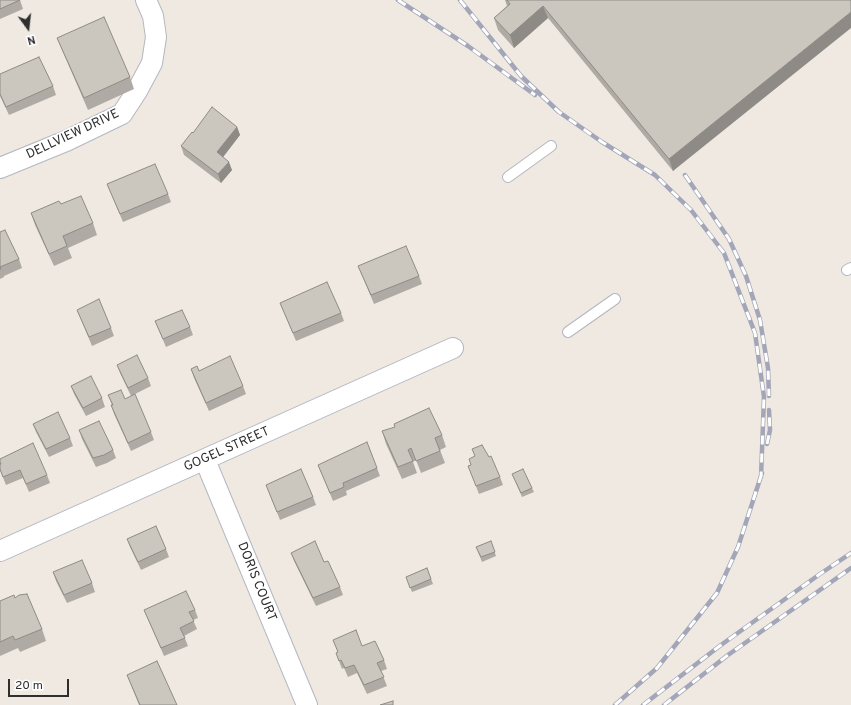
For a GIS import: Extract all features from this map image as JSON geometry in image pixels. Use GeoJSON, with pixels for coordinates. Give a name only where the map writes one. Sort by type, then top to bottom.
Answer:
{"type":"FeatureCollection","features":[{"type":"Feature","properties":{"kind":"street","name":"DELLVIEW DRIVE"},"geometry":{"type":"LineString","coordinates":[[0,168],[122,114],[137,91],[152,63],[156,37],[153,16],[146,0]]}},
{"type":"Feature","properties":{"kind":"street","name":"GOGEL STREET"},"geometry":{"type":"LineString","coordinates":[[0,551],[453,348]]}},
{"type":"Feature","properties":{"kind":"street","name":"DORIS COURT"},"geometry":{"type":"LineString","coordinates":[[205,460],[306,705]]}},
{"type":"Feature","properties":{"kind":"lane"},"geometry":{"type":"LineString","coordinates":[[508,177],[551,146]]}},
{"type":"Feature","properties":{"kind":"lane"},"geometry":{"type":"LineString","coordinates":[[568,332],[615,299]]}},
{"type":"Feature","properties":{"kind":"building"},"geometry":{"type":"Polygon","coordinates":[[[0,0],[20,0],[0,9],[0,0]]]}},
{"type":"Feature","properties":{"kind":"building"},"geometry":{"type":"Polygon","coordinates":[[[507,0],[851,0],[851,12],[669,159],[543,6],[510,35],[494,18],[510,4],[507,0]]]}},
{"type":"Feature","properties":{"kind":"building"},"geometry":{"type":"Polygon","coordinates":[[[104,17],[130,77],[84,98],[57,38],[104,17]]]}},
{"type":"Feature","properties":{"kind":"building"},"geometry":{"type":"Polygon","coordinates":[[[39,57],[53,86],[6,107],[0,94],[0,74],[39,57]]]}},
{"type":"Feature","properties":{"kind":"building"},"geometry":{"type":"Polygon","coordinates":[[[212,107],[237,127],[217,152],[229,162],[218,174],[181,146],[192,132],[193,133],[212,107]]]}},
{"type":"Feature","properties":{"kind":"building"},"geometry":{"type":"Polygon","coordinates":[[[155,164],[168,194],[120,214],[107,184],[155,164]]]}},
{"type":"Feature","properties":{"kind":"building"},"geometry":{"type":"Polygon","coordinates":[[[81,196],[93,223],[63,236],[67,246],[49,254],[31,213],[59,201],[61,204],[81,196]]]}},
{"type":"Feature","properties":{"kind":"building"},"geometry":{"type":"Polygon","coordinates":[[[5,230],[19,259],[0,267],[0,232],[5,230]]]}},
{"type":"Feature","properties":{"kind":"building"},"geometry":{"type":"Polygon","coordinates":[[[406,246],[419,276],[371,295],[358,266],[406,246]]]}},
{"type":"Feature","properties":{"kind":"building"},"geometry":{"type":"Polygon","coordinates":[[[327,282],[341,313],[293,333],[280,303],[327,282]]]}},
{"type":"Feature","properties":{"kind":"building"},"geometry":{"type":"Polygon","coordinates":[[[99,299],[111,328],[89,337],[77,310],[99,299]]]}},
{"type":"Feature","properties":{"kind":"building"},"geometry":{"type":"Polygon","coordinates":[[[182,310],[190,327],[163,339],[155,321],[182,310]]]}},
{"type":"Feature","properties":{"kind":"building"},"geometry":{"type":"Polygon","coordinates":[[[137,355],[148,378],[128,388],[117,365],[137,355]]]}},
{"type":"Feature","properties":{"kind":"building"},"geometry":{"type":"Polygon","coordinates":[[[230,356],[243,386],[206,403],[191,369],[197,366],[199,371],[230,356]]]}},
{"type":"Feature","properties":{"kind":"building"},"geometry":{"type":"Polygon","coordinates":[[[91,376],[102,398],[83,408],[71,386],[91,376]]]}},
{"type":"Feature","properties":{"kind":"building"},"geometry":{"type":"Polygon","coordinates":[[[121,390],[125,399],[135,394],[151,432],[128,443],[108,395],[121,390]]]}},
{"type":"Feature","properties":{"kind":"building"},"geometry":{"type":"Polygon","coordinates":[[[429,408],[442,435],[435,438],[440,451],[416,461],[411,448],[408,450],[413,461],[398,467],[382,431],[395,427],[394,424],[429,408]]]}},
{"type":"Feature","properties":{"kind":"building"},"geometry":{"type":"Polygon","coordinates":[[[58,412],[70,438],[46,449],[33,424],[58,412]]]}},
{"type":"Feature","properties":{"kind":"building"},"geometry":{"type":"Polygon","coordinates":[[[99,421],[113,450],[104,455],[93,458],[79,430],[99,421]]]}},
{"type":"Feature","properties":{"kind":"building"},"geometry":{"type":"Polygon","coordinates":[[[367,442],[377,468],[343,483],[344,487],[330,493],[318,465],[367,442]]]}},
{"type":"Feature","properties":{"kind":"building"},"geometry":{"type":"Polygon","coordinates":[[[33,443],[47,475],[26,484],[20,470],[3,477],[0,469],[0,459],[33,443]]]}},
{"type":"Feature","properties":{"kind":"building"},"geometry":{"type":"Polygon","coordinates":[[[482,445],[489,457],[491,456],[500,477],[476,486],[468,466],[471,465],[469,459],[475,456],[472,449],[482,445]]]}},
{"type":"Feature","properties":{"kind":"building"},"geometry":{"type":"Polygon","coordinates":[[[301,469],[313,497],[277,512],[266,485],[301,469]]]}},
{"type":"Feature","properties":{"kind":"building"},"geometry":{"type":"Polygon","coordinates":[[[523,469],[532,488],[521,493],[512,474],[523,469]]]}},
{"type":"Feature","properties":{"kind":"building"},"geometry":{"type":"Polygon","coordinates":[[[156,526],[166,549],[138,562],[127,539],[156,526]]]}},
{"type":"Feature","properties":{"kind":"building"},"geometry":{"type":"Polygon","coordinates":[[[315,541],[324,562],[328,561],[340,587],[313,598],[291,553],[315,541]]]}},
{"type":"Feature","properties":{"kind":"building"},"geometry":{"type":"Polygon","coordinates":[[[491,541],[495,552],[481,557],[476,547],[491,541]]]}},
{"type":"Feature","properties":{"kind":"building"},"geometry":{"type":"Polygon","coordinates":[[[82,560],[92,583],[64,595],[53,572],[82,560]]]}},
{"type":"Feature","properties":{"kind":"building"},"geometry":{"type":"Polygon","coordinates":[[[427,568],[431,579],[410,588],[406,577],[427,568]]]}},
{"type":"Feature","properties":{"kind":"building"},"geometry":{"type":"Polygon","coordinates":[[[186,591],[195,610],[189,612],[194,621],[180,628],[185,638],[161,648],[144,610],[186,591]]]}},
{"type":"Feature","properties":{"kind":"building"},"geometry":{"type":"Polygon","coordinates":[[[27,594],[42,629],[15,640],[13,636],[0,642],[0,601],[14,595],[15,598],[19,595],[27,594]]]}},
{"type":"Feature","properties":{"kind":"building"},"geometry":{"type":"Polygon","coordinates":[[[356,630],[362,646],[375,641],[384,660],[377,663],[384,677],[364,685],[354,665],[345,668],[341,660],[339,661],[336,653],[338,652],[333,640],[356,630]]]}},
{"type":"Feature","properties":{"kind":"building"},"geometry":{"type":"Polygon","coordinates":[[[157,661],[177,705],[140,705],[127,675],[157,661]]]}},
{"type":"Feature","properties":{"kind":"building"},"geometry":{"type":"Polygon","coordinates":[[[393,701],[393,705],[380,705],[393,701]]]}},
{"type":"Feature","properties":{"kind":"railway"},"geometry":{"type":"LineString","coordinates":[[398,0],[468,46],[535,95]]}},
{"type":"Feature","properties":{"kind":"railway"},"geometry":{"type":"LineString","coordinates":[[460,0],[521,76],[559,112],[602,142],[655,175],[691,210],[724,253],[755,333],[764,397],[761,477]]}},
{"type":"Feature","properties":{"kind":"railway"},"geometry":{"type":"LineString","coordinates":[[685,175],[729,239],[746,276],[760,320],[768,368],[769,396]]}},
{"type":"Feature","properties":{"kind":"railway"},"geometry":{"type":"LineString","coordinates":[[767,444],[770,430],[769,410]]}},
{"type":"Feature","properties":{"kind":"railway"},"geometry":{"type":"LineString","coordinates":[[615,705],[657,668],[717,593],[738,547],[762,473]]}},
{"type":"Feature","properties":{"kind":"railway"},"geometry":{"type":"LineString","coordinates":[[643,705],[721,645],[851,553]]}},
{"type":"Feature","properties":{"kind":"railway"},"geometry":{"type":"LineString","coordinates":[[664,705],[728,655],[851,568]]}}]}
